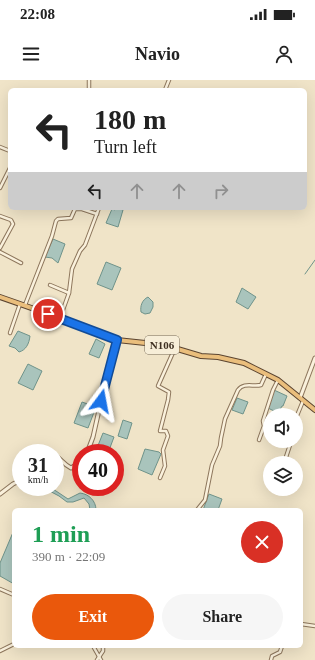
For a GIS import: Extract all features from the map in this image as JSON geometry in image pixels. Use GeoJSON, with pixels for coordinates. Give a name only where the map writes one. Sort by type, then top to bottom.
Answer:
{"type":"FeatureCollection","features":[{"type":"Feature","properties":{"kind":"highway","name":"N106"},"geometry":{"type":"LineString","coordinates":[[0,297],[117,340],[154,344],[175,348],[201,356],[218,357],[239,361],[278,380],[315,410]]}},
{"type":"Feature","properties":{"kind":"street"},"geometry":{"type":"LineString","coordinates":[[1,186],[8,172]]}},
{"type":"Feature","properties":{"kind":"street"},"geometry":{"type":"LineString","coordinates":[[10,333],[52,236],[57,219],[71,218],[75,210]]}},
{"type":"Feature","properties":{"kind":"street"},"geometry":{"type":"LineString","coordinates":[[85,210],[97,214]]}},
{"type":"Feature","properties":{"kind":"street"},"geometry":{"type":"LineString","coordinates":[[60,318],[69,293],[72,269],[80,251],[85,245],[99,210]]}},
{"type":"Feature","properties":{"kind":"street"},"geometry":{"type":"LineString","coordinates":[[0,216],[12,220],[13,224],[0,248]]}},
{"type":"Feature","properties":{"kind":"street"},"geometry":{"type":"LineString","coordinates":[[0,252],[21,263]]}},
{"type":"Feature","properties":{"kind":"street"},"geometry":{"type":"LineString","coordinates":[[50,285],[69,293]]}},
{"type":"Feature","properties":{"kind":"street"},"geometry":{"type":"LineString","coordinates":[[90,444],[117,340]]}},
{"type":"Feature","properties":{"kind":"street"},"geometry":{"type":"LineString","coordinates":[[160,478],[165,466],[163,450],[168,436],[166,431],[160,431],[169,392],[158,386],[175,348]]}},
{"type":"Feature","properties":{"kind":"street"},"geometry":{"type":"LineString","coordinates":[[299,408],[315,358]]}},
{"type":"Feature","properties":{"kind":"street"},"geometry":{"type":"LineString","coordinates":[[199,508],[205,500],[206,489],[212,465],[220,446],[220,438],[225,419],[238,390],[245,385],[261,385],[267,374]]}},
{"type":"Feature","properties":{"kind":"street"},"geometry":{"type":"LineString","coordinates":[[259,440],[264,426],[263,421],[273,390],[278,380]]}},
{"type":"Feature","properties":{"kind":"street"},"geometry":{"type":"LineString","coordinates":[[0,494],[12,485]]}},
{"type":"Feature","properties":{"kind":"street"},"geometry":{"type":"LineString","coordinates":[[0,589],[12,594]]}},
{"type":"Feature","properties":{"kind":"street"},"geometry":{"type":"LineString","coordinates":[[303,624],[315,626]]}},
{"type":"Feature","properties":{"kind":"street"},"geometry":{"type":"LineString","coordinates":[[0,651],[12,645]]}},
{"type":"Feature","properties":{"kind":"street"},"geometry":{"type":"LineString","coordinates":[[94,648],[100,658]]}},
{"type":"Feature","properties":{"kind":"street"},"geometry":{"type":"LineString","coordinates":[[97,660],[100,658],[103,648]]}},
{"type":"Feature","properties":{"kind":"street"},"geometry":{"type":"LineString","coordinates":[[271,660],[272,656],[280,652],[281,648]]}},
{"type":"Feature","properties":{"kind":"water"},"geometry":{"type":"Polygon","coordinates":[[[112,210],[123,210],[118,227],[106,223],[112,210]]]}},
{"type":"Feature","properties":{"kind":"water"},"geometry":{"type":"Polygon","coordinates":[[[53,239],[65,244],[58,263],[52,258],[45,257],[53,239]]]}},
{"type":"Feature","properties":{"kind":"water"},"geometry":{"type":"Polygon","coordinates":[[[106,262],[121,268],[112,290],[97,284],[106,262]]]}},
{"type":"Feature","properties":{"kind":"water"},"geometry":{"type":"Polygon","coordinates":[[[242,288],[256,297],[248,309],[236,302],[242,288]]]}},
{"type":"Feature","properties":{"kind":"water"},"geometry":{"type":"Polygon","coordinates":[[[148,297],[153,302],[153,307],[150,313],[145,314],[141,312],[141,305],[148,297]]]}},
{"type":"Feature","properties":{"kind":"water"},"geometry":{"type":"Polygon","coordinates":[[[18,331],[30,336],[27,346],[24,350],[19,352],[15,348],[9,346],[18,331]]]}},
{"type":"Feature","properties":{"kind":"water"},"geometry":{"type":"Polygon","coordinates":[[[96,339],[105,344],[99,358],[89,354],[96,339]]]}},
{"type":"Feature","properties":{"kind":"water"},"geometry":{"type":"Polygon","coordinates":[[[28,364],[42,371],[33,390],[18,383],[28,364]]]}},
{"type":"Feature","properties":{"kind":"water"},"geometry":{"type":"Polygon","coordinates":[[[274,390],[287,396],[281,408],[268,408],[274,390]]]}},
{"type":"Feature","properties":{"kind":"water"},"geometry":{"type":"Polygon","coordinates":[[[237,398],[248,402],[243,414],[232,410],[237,398]]]}},
{"type":"Feature","properties":{"kind":"water"},"geometry":{"type":"Polygon","coordinates":[[[82,402],[96,407],[88,428],[74,423],[82,402]]]}},
{"type":"Feature","properties":{"kind":"water"},"geometry":{"type":"Polygon","coordinates":[[[123,420],[132,423],[127,439],[118,436],[123,420]]]}},
{"type":"Feature","properties":{"kind":"water"},"geometry":{"type":"Polygon","coordinates":[[[103,433],[114,437],[111,444],[99,444],[103,433]]]}},
{"type":"Feature","properties":{"kind":"water"},"geometry":{"type":"Polygon","coordinates":[[[145,449],[159,452],[161,454],[152,475],[138,469],[145,449]]]}},
{"type":"Feature","properties":{"kind":"water"},"geometry":{"type":"Polygon","coordinates":[[[209,494],[222,499],[219,508],[204,508],[209,494]]]}},
{"type":"Feature","properties":{"kind":"water"},"geometry":{"type":"Polygon","coordinates":[[[59,496],[64,496],[68,499],[74,496],[88,496],[91,498],[96,508],[90,508],[89,504],[84,498],[73,502],[67,502],[59,496]]]}},
{"type":"Feature","properties":{"kind":"water"},"geometry":{"type":"Polygon","coordinates":[[[12,535],[12,583],[0,576],[0,563],[12,535]]]}},
{"type":"Feature","properties":{"kind":"waterway"},"geometry":{"type":"LineString","coordinates":[[305,274],[315,260]]}},
{"type":"Feature","properties":{"kind":"route"},"geometry":{"type":"LineString","coordinates":[[48,314],[117,340],[101,401]]}}]}
